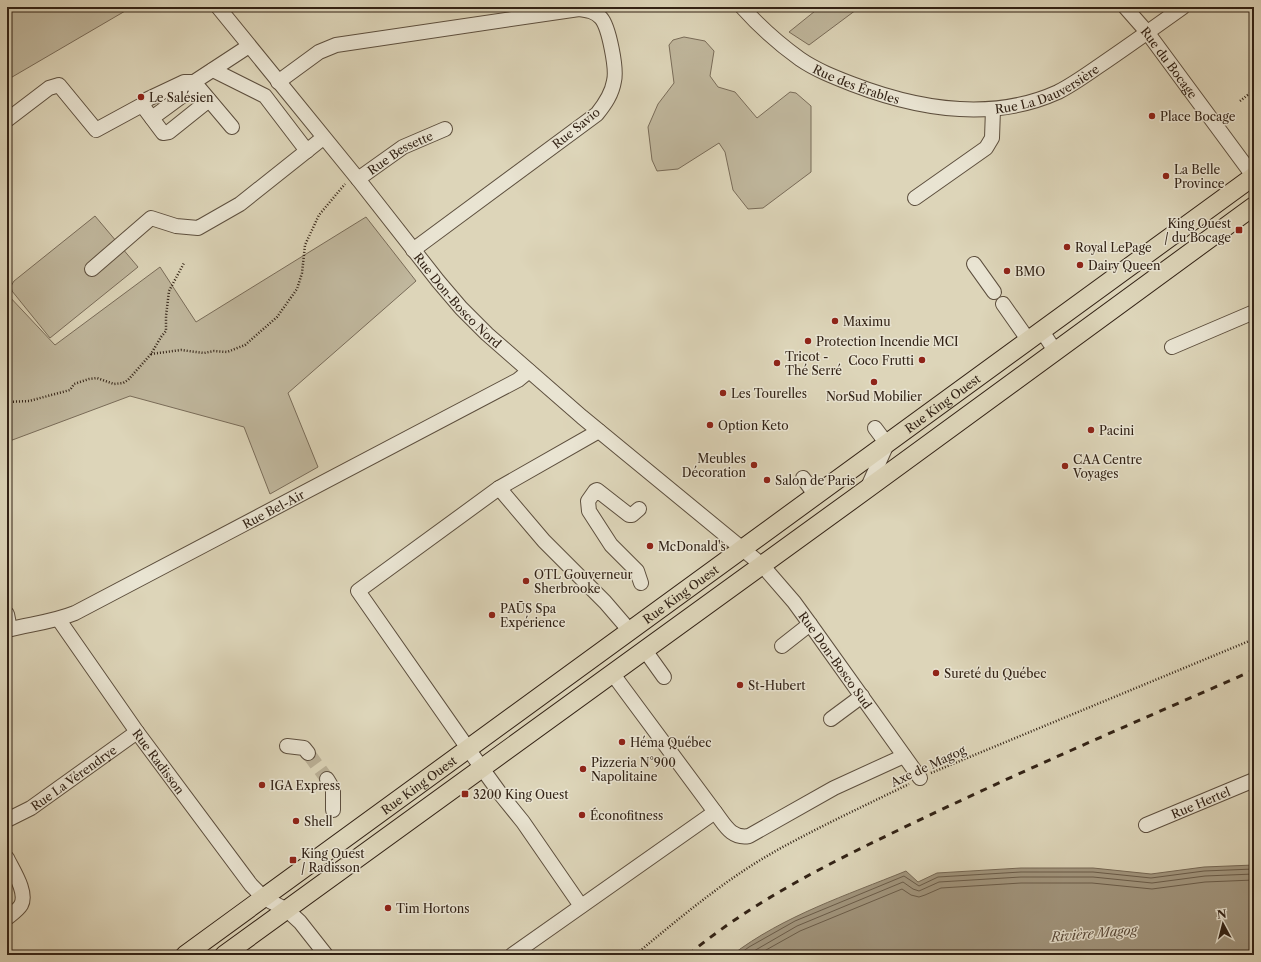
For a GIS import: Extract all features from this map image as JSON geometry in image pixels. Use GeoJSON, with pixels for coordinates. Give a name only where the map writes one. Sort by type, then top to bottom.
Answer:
{"type":"FeatureCollection","features":[{"type":"Feature","properties":{"kind":"main road","name":"Rue King Ouest"},"geometry":{"type":"LineString","coordinates":[[185,955],[1254,177]]}},
{"type":"Feature","properties":{"kind":"main road","name":"Rue King Ouest"},"geometry":{"type":"LineString","coordinates":[[224,955],[481,767],[762,566],[1254,206]]}},
{"type":"Feature","properties":{"kind":"street","name":"Rue Don-Bosco Nord"},"geometry":{"type":"LineString","coordinates":[[218,7],[461,308],[487,334],[599,431],[743,549]]}},
{"type":"Feature","properties":{"kind":"street","name":"Rue des Érables"},"geometry":{"type":"LineString","coordinates":[[742,7],[763,29],[801,60],[871,92],[902,101],[952,109],[993,109]]}},
{"type":"Feature","properties":{"kind":"street","name":"Rue du Bocage"},"geometry":{"type":"LineString","coordinates":[[1125,7],[1147,32],[1254,177]]}},
{"type":"Feature","properties":{"kind":"street","name":"Rue La Dauversière"},"geometry":{"type":"LineString","coordinates":[[915,198],[986,148],[992,138],[993,109],[1036,100],[1058,92],[1183,7]]}},
{"type":"Feature","properties":{"kind":"street","name":"Rue Savio"},"geometry":{"type":"LineString","coordinates":[[278,82],[319,52],[336,45],[579,9],[590,10],[601,18],[607,28],[615,80],[611,93],[597,114],[413,250]]}},
{"type":"Feature","properties":{"kind":"street"},"geometry":{"type":"LineString","coordinates":[[152,118],[213,70],[249,46]]}},
{"type":"Feature","properties":{"kind":"street"},"geometry":{"type":"LineString","coordinates":[[213,70],[265,96],[307,151]]}},
{"type":"Feature","properties":{"kind":"street"},"geometry":{"type":"LineString","coordinates":[[7,120],[49,88],[59,85],[96,130],[142,105],[148,99],[184,82],[196,83],[232,127]]}},
{"type":"Feature","properties":{"kind":"street"},"geometry":{"type":"LineString","coordinates":[[142,105],[163,133],[169,132],[209,100]]}},
{"type":"Feature","properties":{"kind":"street","name":"Rue Bessette"},"geometry":{"type":"LineString","coordinates":[[355,176],[404,147],[445,129]]}},
{"type":"Feature","properties":{"kind":"street"},"geometry":{"type":"LineString","coordinates":[[92,269],[151,218],[176,226],[198,228],[240,204],[323,138]]}},
{"type":"Feature","properties":{"kind":"street"},"geometry":{"type":"LineString","coordinates":[[974,264],[994,292]]}},
{"type":"Feature","properties":{"kind":"street"},"geometry":{"type":"LineString","coordinates":[[1003,304],[1035,336],[1055,351]]}},
{"type":"Feature","properties":{"kind":"street"},"geometry":{"type":"LineString","coordinates":[[1172,347],[1254,312]]}},
{"type":"Feature","properties":{"kind":"street","name":"Rue Bel-Air"},"geometry":{"type":"LineString","coordinates":[[7,614],[8,629],[59,620],[75,613],[518,380],[529,371]]}},
{"type":"Feature","properties":{"kind":"street"},"geometry":{"type":"LineString","coordinates":[[867,489],[887,444],[876,428]]}},
{"type":"Feature","properties":{"kind":"street"},"geometry":{"type":"LineString","coordinates":[[581,906],[523,822],[468,749],[358,591],[499,488],[599,431]]}},
{"type":"Feature","properties":{"kind":"street"},"geometry":{"type":"LineString","coordinates":[[803,478],[816,496]]}},
{"type":"Feature","properties":{"kind":"street"},"geometry":{"type":"LineString","coordinates":[[499,488],[544,541],[605,602],[630,631]]}},
{"type":"Feature","properties":{"kind":"street"},"geometry":{"type":"LineString","coordinates":[[638,509],[632,515],[629,515],[597,490],[588,501],[589,511],[611,546],[637,571],[641,583]]}},
{"type":"Feature","properties":{"kind":"street","name":"Rue Don-Bosco Sud"},"geometry":{"type":"LineString","coordinates":[[743,549],[762,566],[794,602],[920,778]]}},
{"type":"Feature","properties":{"kind":"street","name":"Rue Radisson"},"geometry":{"type":"LineString","coordinates":[[59,620],[137,732],[251,885],[264,898],[287,910],[300,922],[326,955]]}},
{"type":"Feature","properties":{"kind":"street"},"geometry":{"type":"LineString","coordinates":[[782,646],[810,624]]}},
{"type":"Feature","properties":{"kind":"street"},"geometry":{"type":"LineString","coordinates":[[644,650],[664,677]]}},
{"type":"Feature","properties":{"kind":"street"},"geometry":{"type":"LineString","coordinates":[[612,673],[715,812],[732,833],[740,837],[749,836],[834,788],[904,756]]}},
{"type":"Feature","properties":{"kind":"street"},"geometry":{"type":"LineString","coordinates":[[831,719],[862,696]]}},
{"type":"Feature","properties":{"kind":"street","name":"Rue La Vérendrye"},"geometry":{"type":"LineString","coordinates":[[8,822],[31,808],[137,732]]}},
{"type":"Feature","properties":{"kind":"street"},"geometry":{"type":"LineString","coordinates":[[287,746],[304,748],[308,753]]}},
{"type":"Feature","properties":{"kind":"street"},"geometry":{"type":"LineString","coordinates":[[326,779],[333,789],[333,810]]}},
{"type":"Feature","properties":{"kind":"street","name":"Rue Hertel"},"geometry":{"type":"LineString","coordinates":[[1146,825],[1254,780]]}},
{"type":"Feature","properties":{"kind":"street"},"geometry":{"type":"LineString","coordinates":[[512,955],[715,812]]}},
{"type":"Feature","properties":{"kind":"street"},"geometry":{"type":"LineString","coordinates":[[7,858],[17,879],[22,895],[22,902],[20,906],[7,918]]}},
{"type":"Feature","properties":{"kind":"path"},"geometry":{"type":"LineString","coordinates":[[1240,101],[1254,90]]}},
{"type":"Feature","properties":{"kind":"path"},"geometry":{"type":"LineString","coordinates":[[151,354],[181,350],[204,353],[227,352],[245,345],[277,317],[297,290],[302,273],[305,245],[319,214],[355,176]]}},
{"type":"Feature","properties":{"kind":"path"},"geometry":{"type":"LineString","coordinates":[[7,402],[29,401],[70,390],[74,384],[89,379],[97,378],[114,384],[123,383],[131,377],[151,354],[161,336],[166,331],[168,291],[184,263]]}},
{"type":"Feature","properties":{"kind":"path","name":"Axe de Magog"},"geometry":{"type":"LineString","coordinates":[[635,955],[702,899],[781,848],[920,778],[1254,639]]}},
{"type":"Feature","properties":{"kind":"shaded area"},"geometry":{"type":"Polygon","coordinates":[[[7,7],[132,7],[7,80],[7,7]]]}},
{"type":"Feature","properties":{"kind":"shaded area"},"geometry":{"type":"Polygon","coordinates":[[[820,7],[860,7],[809,45],[789,32],[820,7]]]}},
{"type":"Feature","properties":{"kind":"shaded area"},"geometry":{"type":"Polygon","coordinates":[[[684,37],[705,41],[714,51],[710,76],[718,87],[735,92],[757,118],[790,92],[796,93],[811,106],[811,172],[763,208],[748,209],[733,190],[725,152],[719,143],[678,169],[657,171],[652,160],[648,127],[658,104],[674,83],[669,45],[673,40],[684,37]]]}},
{"type":"Feature","properties":{"kind":"shaded area"},"geometry":{"type":"Polygon","coordinates":[[[95,216],[138,267],[50,338],[12,291],[11,286],[14,281],[95,216]]]}},
{"type":"Feature","properties":{"kind":"shaded area"},"geometry":{"type":"Polygon","coordinates":[[[366,217],[416,281],[288,393],[318,467],[270,494],[244,427],[130,396],[7,442],[7,294],[55,345],[160,267],[196,322],[366,217]]]}},
{"type":"Feature","properties":{"kind":"water","name":"Rivière Magog"},"geometry":{"type":"Polygon","coordinates":[[[1254,865],[1254,955],[732,955],[772,929],[816,907],[906,871],[918,882],[937,873],[1021,868],[1093,868],[1151,874],[1204,867],[1254,865]]]}},
{"type":"Feature","properties":{"kind":"tunnel"},"geometry":{"type":"LineString","coordinates":[[308,753],[327,779]]}},
{"type":"Feature","properties":{"kind":"railway"},"geometry":{"type":"LineString","coordinates":[[688,955],[715,934],[773,896],[803,878],[865,846],[1009,778],[1254,670]]}},
{"type":"Feature","properties":{"kind":"place","name":"Le Salésien"},"geometry":{"type":"Point","coordinates":[141,97]}},
{"type":"Feature","properties":{"kind":"place","name":"Place Bocage"},"geometry":{"type":"Point","coordinates":[1152,116]}},
{"type":"Feature","properties":{"kind":"place","name":"La Belle Province"},"geometry":{"type":"Point","coordinates":[1166,176]}},
{"type":"Feature","properties":{"kind":"place","name":"King Ouest / du Bocage"},"geometry":{"type":"Point","coordinates":[1239,230]}},
{"type":"Feature","properties":{"kind":"place","name":"Royal LePage"},"geometry":{"type":"Point","coordinates":[1067,247]}},
{"type":"Feature","properties":{"kind":"place","name":"Dairy Queen"},"geometry":{"type":"Point","coordinates":[1080,265]}},
{"type":"Feature","properties":{"kind":"place","name":"BMO"},"geometry":{"type":"Point","coordinates":[1007,271]}},
{"type":"Feature","properties":{"kind":"place","name":"Maximu"},"geometry":{"type":"Point","coordinates":[835,321]}},
{"type":"Feature","properties":{"kind":"place","name":"Protection Incendie MCI"},"geometry":{"type":"Point","coordinates":[808,341]}},
{"type":"Feature","properties":{"kind":"place","name":"Coco Frutti"},"geometry":{"type":"Point","coordinates":[922,360]}},
{"type":"Feature","properties":{"kind":"place","name":"Tricot - Thé Serré"},"geometry":{"type":"Point","coordinates":[777,363]}},
{"type":"Feature","properties":{"kind":"place","name":"NorSud Mobilier"},"geometry":{"type":"Point","coordinates":[874,382]}},
{"type":"Feature","properties":{"kind":"place","name":"Les Tourelles"},"geometry":{"type":"Point","coordinates":[723,393]}},
{"type":"Feature","properties":{"kind":"place","name":"Option Keto"},"geometry":{"type":"Point","coordinates":[710,425]}},
{"type":"Feature","properties":{"kind":"place","name":"Pacini"},"geometry":{"type":"Point","coordinates":[1091,430]}},
{"type":"Feature","properties":{"kind":"place","name":"Meubles Décoration"},"geometry":{"type":"Point","coordinates":[754,465]}},
{"type":"Feature","properties":{"kind":"place","name":"CAA Centre Voyages"},"geometry":{"type":"Point","coordinates":[1065,466]}},
{"type":"Feature","properties":{"kind":"place","name":"Salon de Paris"},"geometry":{"type":"Point","coordinates":[767,480]}},
{"type":"Feature","properties":{"kind":"place","name":"McDonald's"},"geometry":{"type":"Point","coordinates":[650,546]}},
{"type":"Feature","properties":{"kind":"place","name":"OTL Gouverneur Sherbrooke"},"geometry":{"type":"Point","coordinates":[526,581]}},
{"type":"Feature","properties":{"kind":"place","name":"PAŪS Spa Expérience"},"geometry":{"type":"Point","coordinates":[492,615]}},
{"type":"Feature","properties":{"kind":"place","name":"Sureté du Québec"},"geometry":{"type":"Point","coordinates":[936,673]}},
{"type":"Feature","properties":{"kind":"place","name":"St-Hubert"},"geometry":{"type":"Point","coordinates":[740,685]}},
{"type":"Feature","properties":{"kind":"place","name":"Héma Québec"},"geometry":{"type":"Point","coordinates":[622,742]}},
{"type":"Feature","properties":{"kind":"place","name":"Pizzeria N°900 Napolitaine"},"geometry":{"type":"Point","coordinates":[583,769]}},
{"type":"Feature","properties":{"kind":"place","name":"IGA Express"},"geometry":{"type":"Point","coordinates":[262,785]}},
{"type":"Feature","properties":{"kind":"place","name":"3200 King Ouest"},"geometry":{"type":"Point","coordinates":[465,794]}},
{"type":"Feature","properties":{"kind":"place","name":"Éconofitness"},"geometry":{"type":"Point","coordinates":[582,815]}},
{"type":"Feature","properties":{"kind":"place","name":"Shell"},"geometry":{"type":"Point","coordinates":[296,821]}},
{"type":"Feature","properties":{"kind":"place","name":"King Ouest / Radisson"},"geometry":{"type":"Point","coordinates":[293,860]}},
{"type":"Feature","properties":{"kind":"place","name":"Tim Hortons"},"geometry":{"type":"Point","coordinates":[388,908]}}]}
